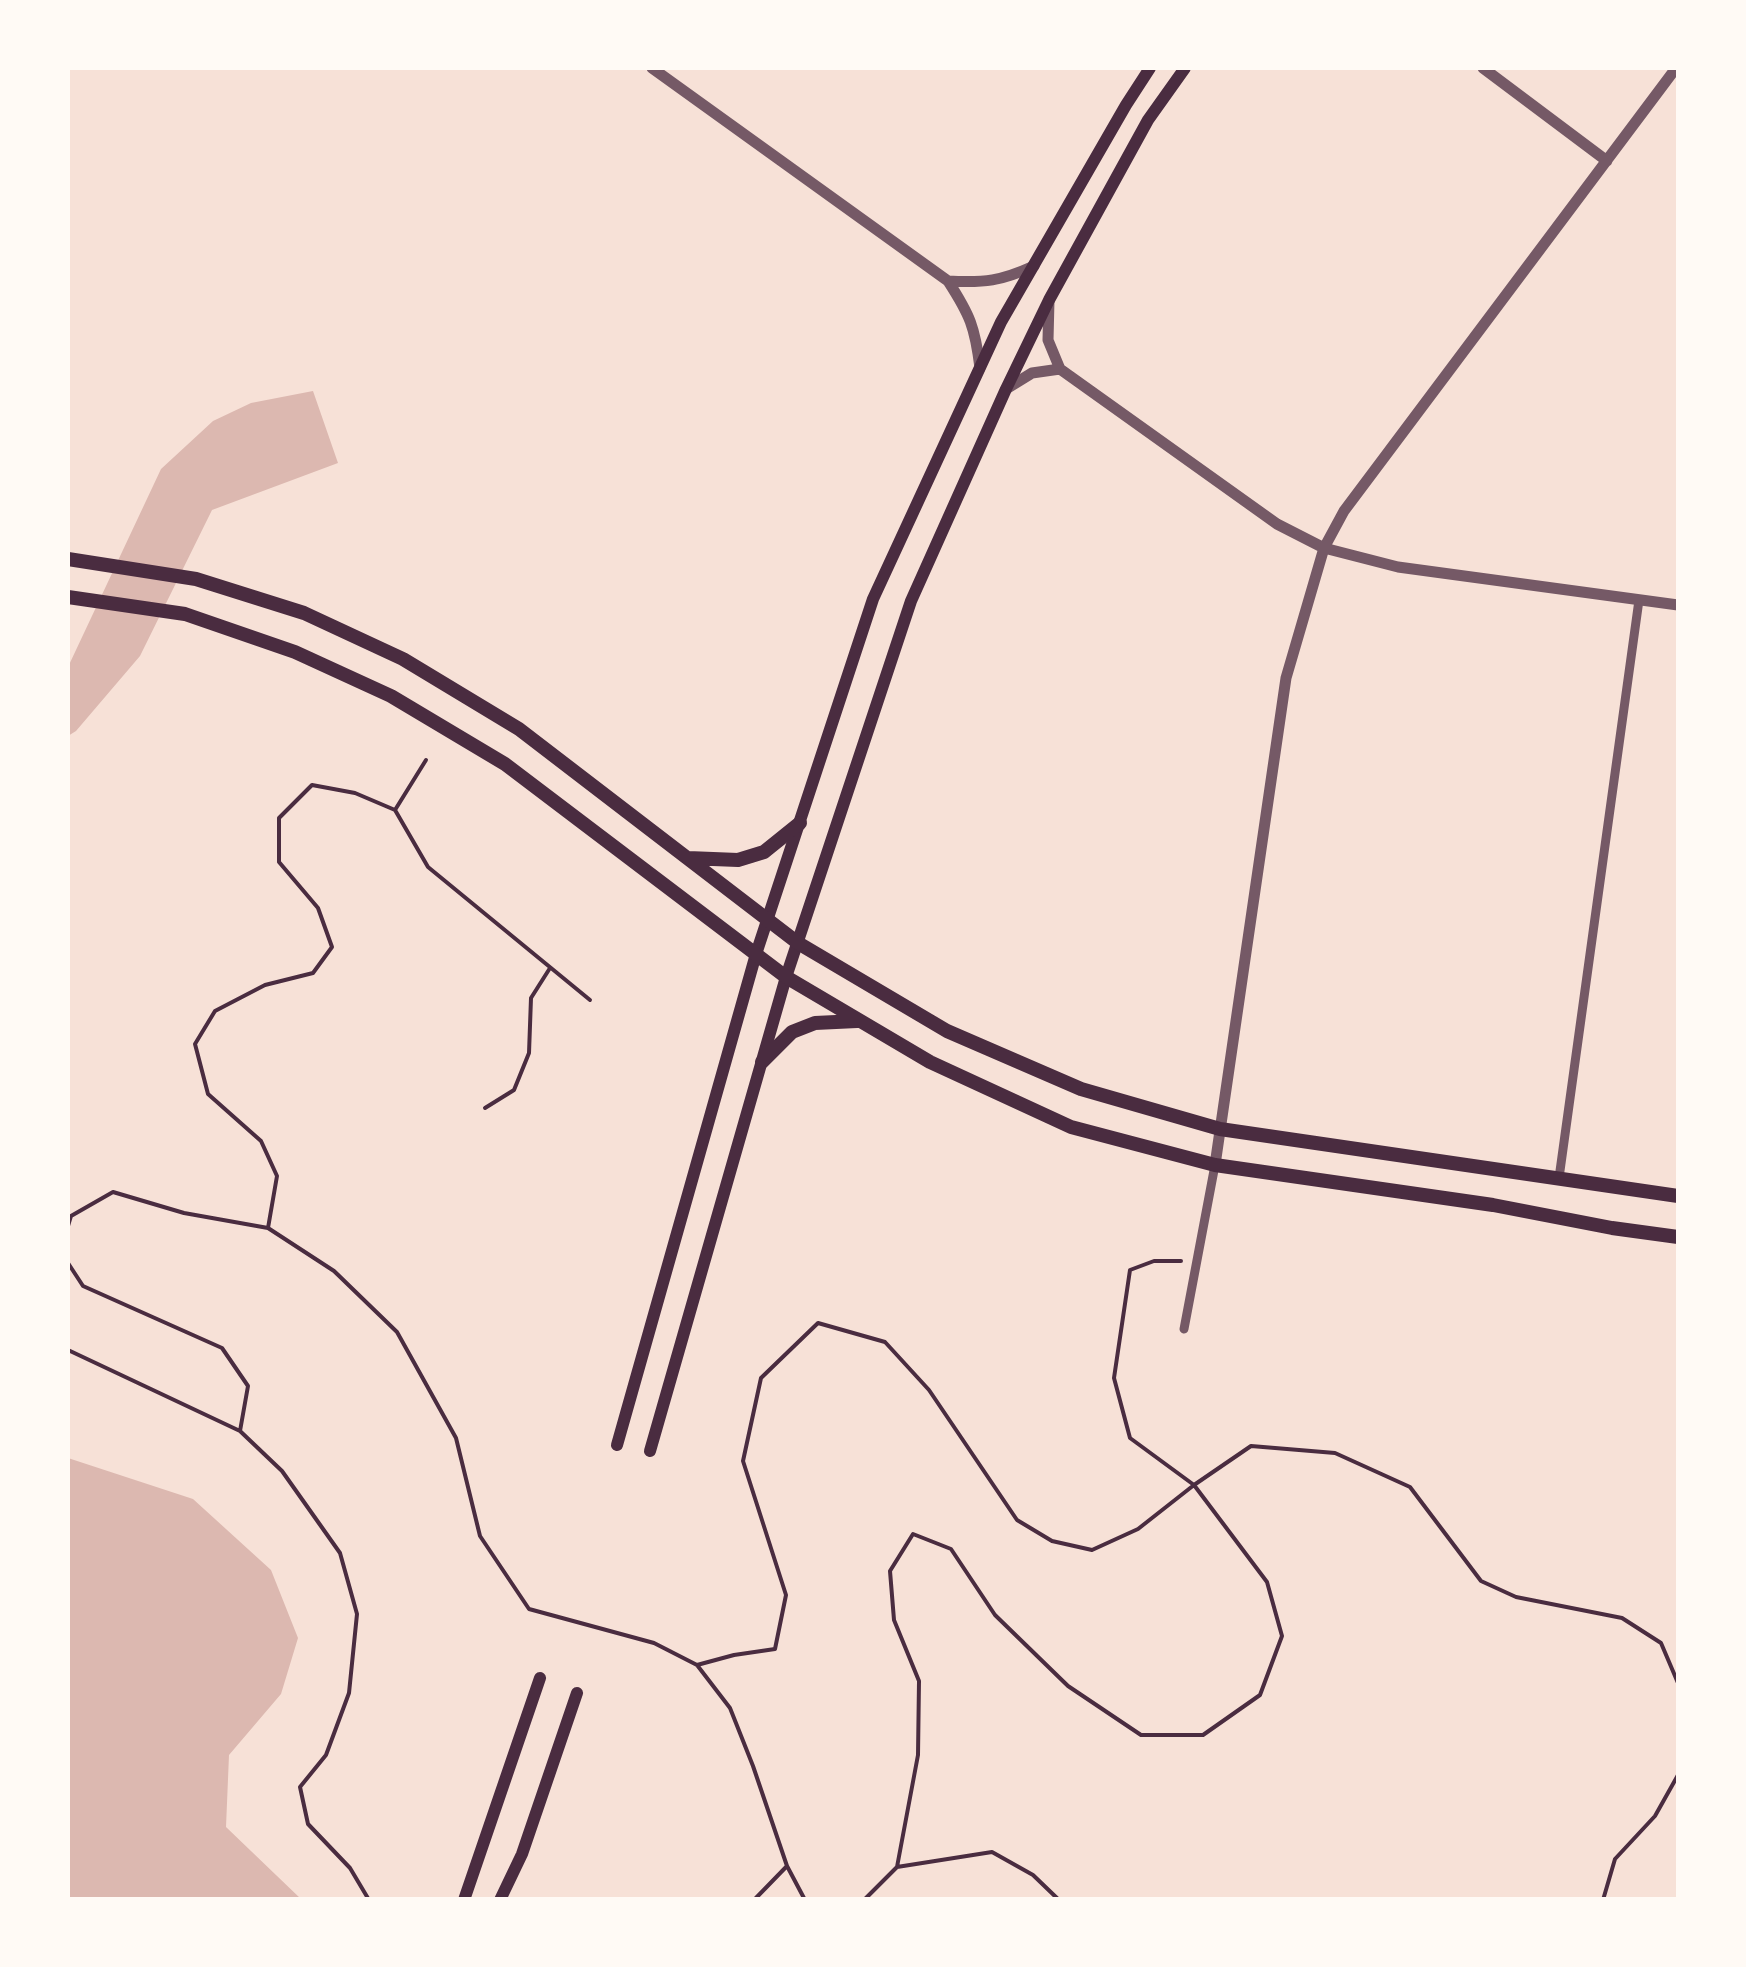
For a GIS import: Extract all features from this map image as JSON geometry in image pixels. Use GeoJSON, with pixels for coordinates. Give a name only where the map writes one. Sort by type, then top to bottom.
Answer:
{"type":"FeatureCollection","features":[{"type":"Feature","properties":{"kind":"main road"},"geometry":{"type":"LineString","coordinates":[[618,1444],[756,954],[873,599],[1001,322],[1150,68]]}},
{"type":"Feature","properties":{"kind":"main road"},"geometry":{"type":"LineString","coordinates":[[650,1452],[786,977],[910,601],[1049,300],[1148,120],[1185,68]]}},
{"type":"Feature","properties":{"kind":"main road"},"geometry":{"type":"LineString","coordinates":[[68,559],[196,579],[304,613],[402,658],[519,729],[798,943],[947,1031],[1081,1089],[1220,1129],[1678,1196]]}},
{"type":"Feature","properties":{"kind":"main road"},"geometry":{"type":"LineString","coordinates":[[68,597],[185,614],[295,652],[391,696],[505,764],[786,977],[930,1062],[1071,1127],[1214,1165],[1493,1205],[1678,1238]]}},
{"type":"Feature","properties":{"kind":"main road"},"geometry":{"type":"LineString","coordinates":[[686,858],[738,860],[764,852],[800,823]]}},
{"type":"Feature","properties":{"kind":"main road"},"geometry":{"type":"LineString","coordinates":[[762,1062],[792,1032],[815,1023],[860,1020]]}},
{"type":"Feature","properties":{"kind":"main road"},"geometry":{"type":"LineString","coordinates":[[464,1900],[540,1678]]}},
{"type":"Feature","properties":{"kind":"main road"},"geometry":{"type":"LineString","coordinates":[[500,1900],[522,1854],[577,1693]]}},
{"type":"Feature","properties":{"kind":"street"},"geometry":{"type":"LineString","coordinates":[[652,68],[948,281],[976,332],[980,368]]}},
{"type":"Feature","properties":{"kind":"street"},"geometry":{"type":"LineString","coordinates":[[1483,68],[1607,161]]}},
{"type":"Feature","properties":{"kind":"street"},"geometry":{"type":"LineString","coordinates":[[1184,1330],[1220,1129],[1286,678],[1324,548],[1344,511],[1676,68]]}},
{"type":"Feature","properties":{"kind":"street"},"geometry":{"type":"LineString","coordinates":[[948,281],[1005,279],[1034,266]]}},
{"type":"Feature","properties":{"kind":"street"},"geometry":{"type":"LineString","coordinates":[[1049,300],[1048,340],[1060,369],[1277,524],[1324,548],[1398,567],[1678,605]]}},
{"type":"Feature","properties":{"kind":"street"},"geometry":{"type":"LineString","coordinates":[[1006,388],[1032,372],[1060,369]]}},
{"type":"Feature","properties":{"kind":"street"},"geometry":{"type":"LineString","coordinates":[[1559,1178],[1639,600]]}},
{"type":"Feature","properties":{"kind":"path"},"geometry":{"type":"LineString","coordinates":[[395,810],[426,760]]}},
{"type":"Feature","properties":{"kind":"path"},"geometry":{"type":"LineString","coordinates":[[268,1228],[277,1176],[261,1141],[208,1094],[195,1044],[215,1011],[264,985],[313,973],[332,947],[318,908],[279,862],[279,818],[312,785],[356,793],[395,810],[428,868],[590,1000]]}},
{"type":"Feature","properties":{"kind":"path"},"geometry":{"type":"LineString","coordinates":[[485,1108],[514,1090],[528,1053],[532,998],[550,968]]}},
{"type":"Feature","properties":{"kind":"path"},"geometry":{"type":"LineString","coordinates":[[68,1226],[71,1216],[113,1192],[184,1213],[268,1228],[334,1271],[397,1332],[456,1438],[480,1536],[528,1608],[654,1643],[697,1665],[730,1708],[786,1866],[805,1900]]}},
{"type":"Feature","properties":{"kind":"path"},"geometry":{"type":"LineString","coordinates":[[864,1900],[896,1868],[918,1755],[920,1681],[894,1620],[890,1571],[912,1534],[951,1549],[994,1615],[1068,1686],[1142,1735],[1203,1735],[1260,1696],[1282,1636],[1267,1582],[1194,1485],[1130,1438],[1114,1378],[1130,1270],[1154,1260],[1181,1261]]}},
{"type":"Feature","properties":{"kind":"path"},"geometry":{"type":"LineString","coordinates":[[68,1263],[82,1286],[222,1348],[248,1386],[240,1431]]}},
{"type":"Feature","properties":{"kind":"path"},"geometry":{"type":"LineString","coordinates":[[697,1665],[775,1649],[786,1595],[742,1461],[760,1378],[818,1323],[885,1342],[929,1390],[1017,1520],[1052,1541],[1092,1550],[1138,1530],[1251,1446],[1335,1452],[1410,1487],[1481,1582],[1516,1597],[1622,1618],[1661,1642],[1678,1683]]}},
{"type":"Feature","properties":{"kind":"path"},"geometry":{"type":"LineString","coordinates":[[68,1350],[240,1431],[282,1471],[340,1553],[357,1614],[349,1694],[326,1755],[300,1787],[308,1824],[350,1868],[369,1900]]}},
{"type":"Feature","properties":{"kind":"path"},"geometry":{"type":"LineString","coordinates":[[1603,1900],[1615,1858],[1656,1816],[1678,1775]]}},
{"type":"Feature","properties":{"kind":"path"},"geometry":{"type":"LineString","coordinates":[[896,1868],[992,1852],[1033,1876],[1059,1900]]}},
{"type":"Feature","properties":{"kind":"path"},"geometry":{"type":"LineString","coordinates":[[754,1900],[786,1866]]}},
{"type":"Feature","properties":{"kind":"shaded area"},"geometry":{"type":"Polygon","coordinates":[[[313,391],[338,463],[212,510],[140,656],[68,736],[68,667],[161,469],[213,421],[251,403],[313,391]]]}},
{"type":"Feature","properties":{"kind":"shaded area"},"geometry":{"type":"Polygon","coordinates":[[[68,1458],[193,1499],[271,1570],[298,1638],[281,1694],[229,1755],[226,1827],[301,1899],[68,1899],[68,1458]]]}}]}
